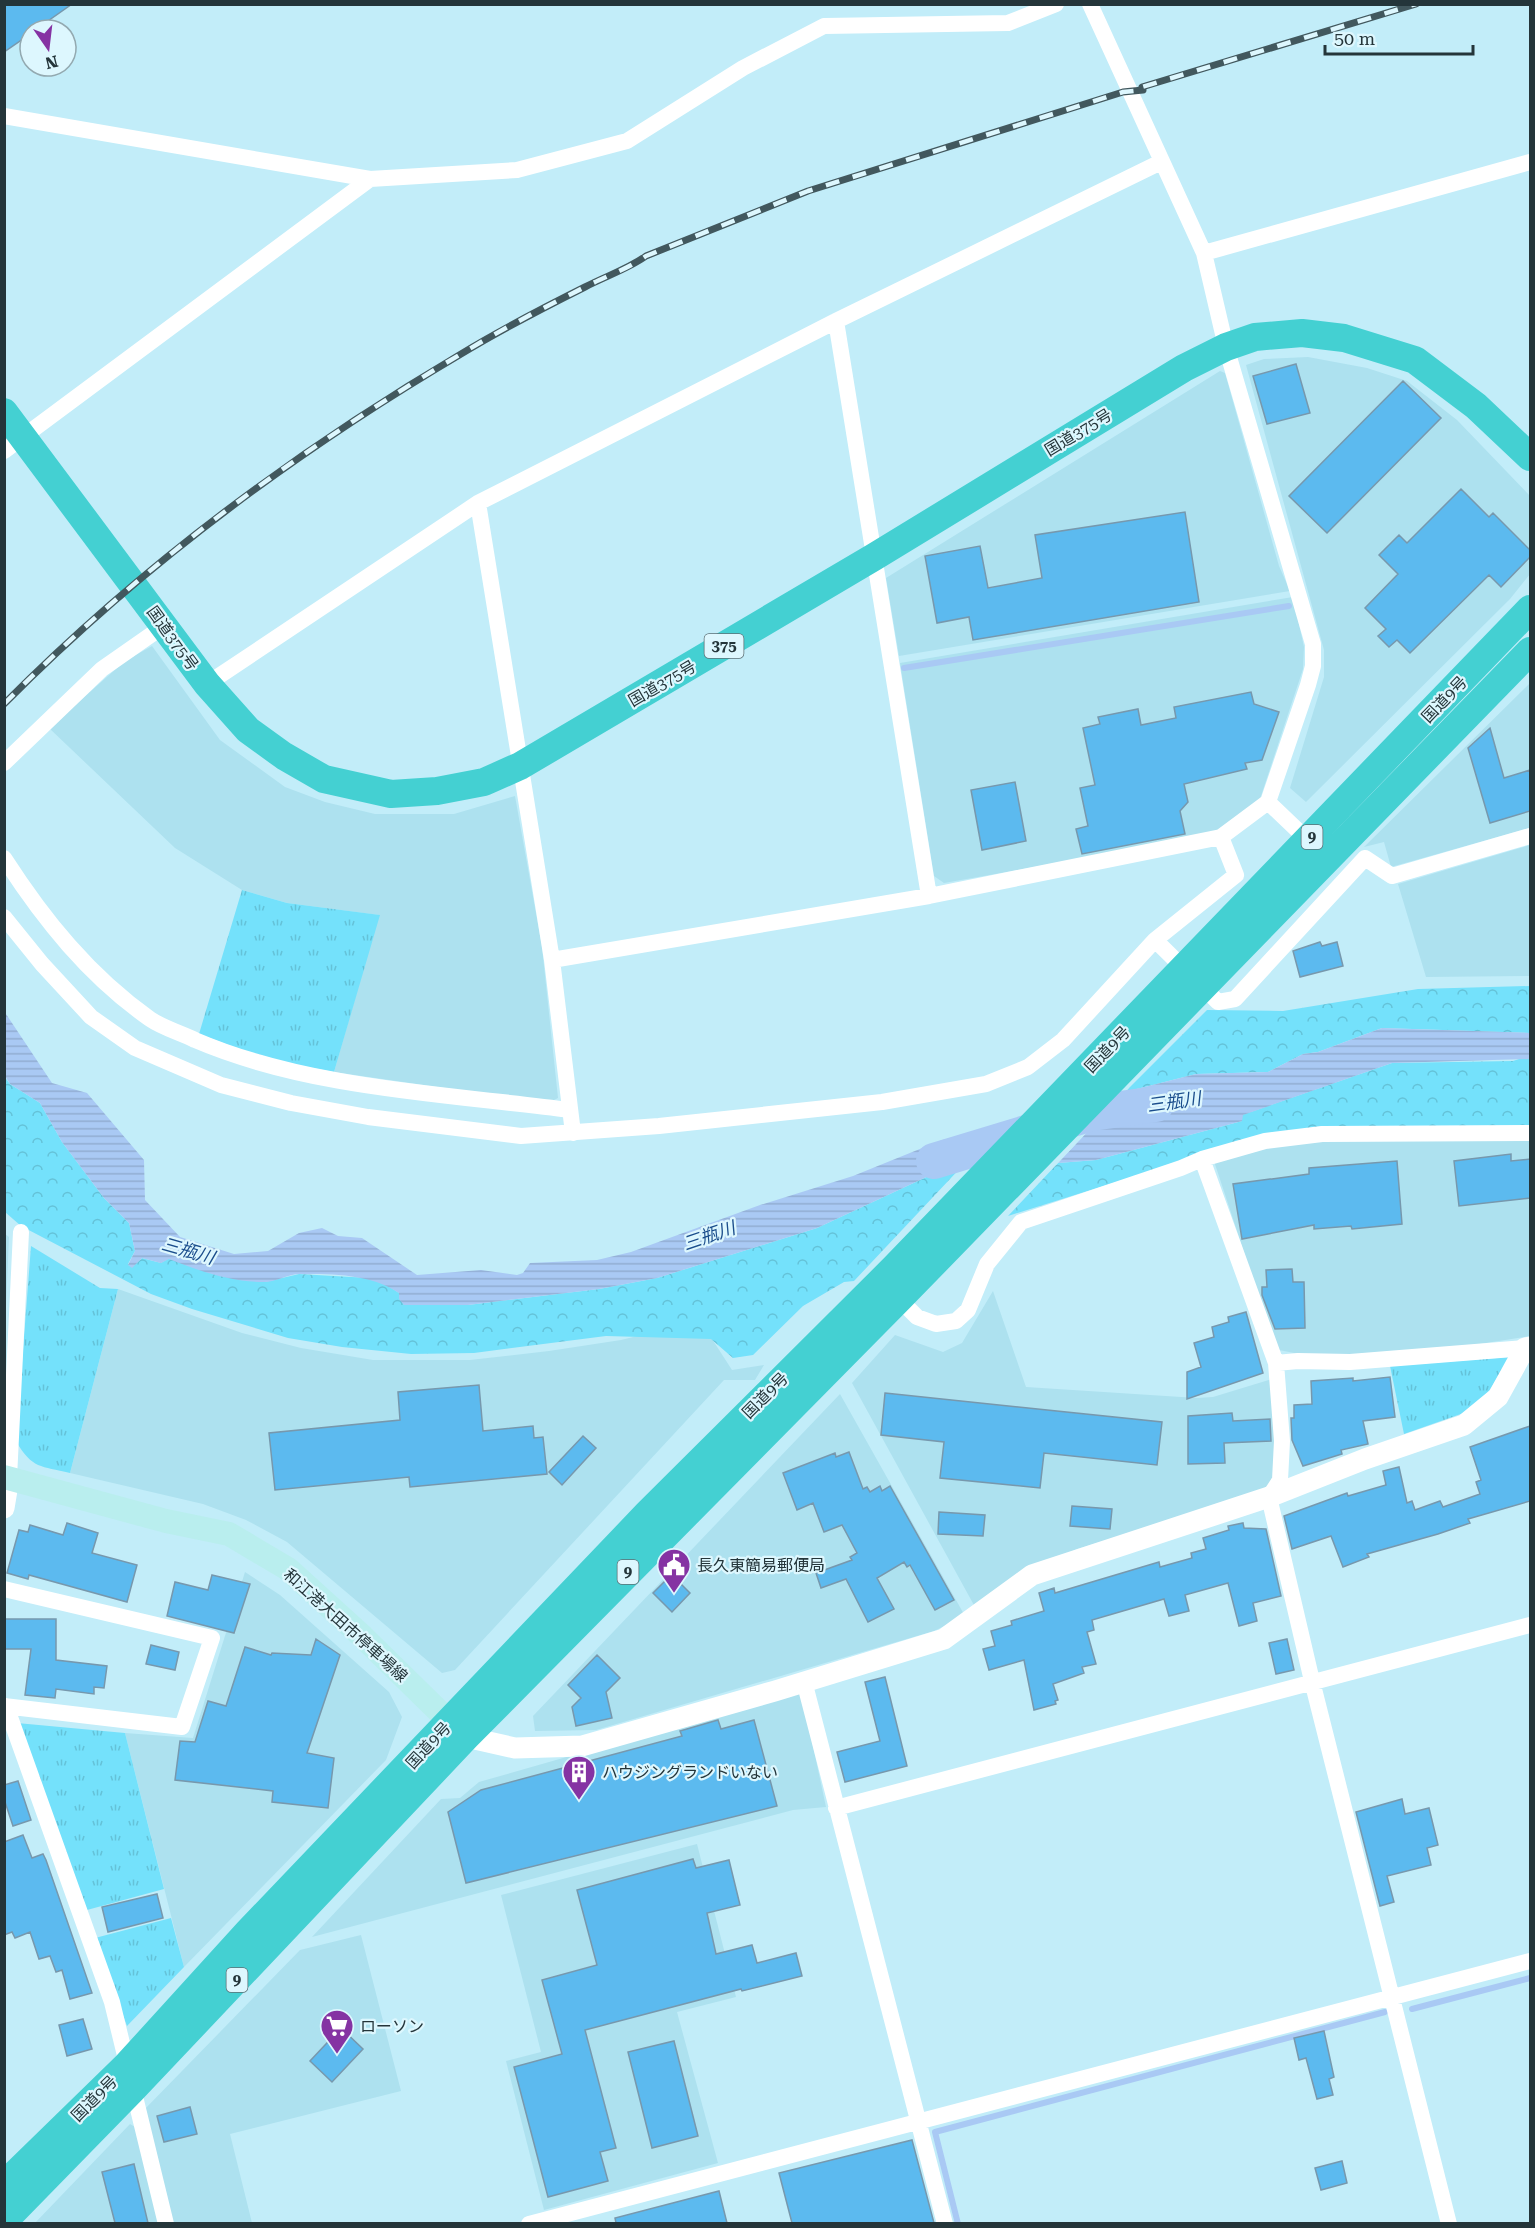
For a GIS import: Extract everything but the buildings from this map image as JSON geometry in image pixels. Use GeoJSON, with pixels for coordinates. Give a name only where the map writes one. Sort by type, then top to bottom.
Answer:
{"type":"FeatureCollection","features":[{"type":"Feature","properties":{"kind":"highway","name":"国道375号"},"geometry":{"type":"LineString","coordinates":[[4,412],[14,444],[165,625],[207,684],[248,730],[324,779],[391,794],[437,791],[484,782],[520,766],[874,557],[1184,368],[1226,347],[1256,337],[1302,333],[1344,338],[1415,360],[1476,406],[1530,457]]}},
{"type":"Feature","properties":{"kind":"highway","name":"国道9号"},"geometry":{"type":"LineString","coordinates":[[1318,850],[1530,609]]}},
{"type":"Feature","properties":{"kind":"highway","name":"国道9号"},"geometry":{"type":"LineString","coordinates":[[4,2221],[130,2078],[458,1730],[758,1402],[894,1268],[1092,1065],[1194,978],[1318,850],[1530,651]]}},
{"type":"Feature","properties":{"kind":"highway","name":"国道9号"},"geometry":{"type":"LineString","coordinates":[[458,1730],[899,1299],[1156,1035],[1194,978]]}},
{"type":"Feature","properties":{"kind":"highway","name":"国道9号"},"geometry":{"type":"LineString","coordinates":[[4,2186],[130,2078]]}},
{"type":"Feature","properties":{"kind":"main road","name":"和江港大田市停車場線"},"geometry":{"type":"LineString","coordinates":[[7,1477],[166,1521],[229,1534],[288,1569],[363,1637],[458,1730]]}},
{"type":"Feature","properties":{"kind":"street"},"geometry":{"type":"LineString","coordinates":[[4,116],[370,179],[517,170],[627,141],[743,68],[824,26],[1008,23],[1056,4]]}},
{"type":"Feature","properties":{"kind":"street"},"geometry":{"type":"LineString","coordinates":[[552,960],[929,896],[1221,837],[1268,802],[1308,685],[1313,666],[1313,644],[1226,347],[1203,253],[1090,4]]}},
{"type":"Feature","properties":{"kind":"street"},"geometry":{"type":"LineString","coordinates":[[207,684],[478,503],[836,321],[1161,162]]}},
{"type":"Feature","properties":{"kind":"street"},"geometry":{"type":"LineString","coordinates":[[1203,253],[1530,162]]}},
{"type":"Feature","properties":{"kind":"street"},"geometry":{"type":"LineString","coordinates":[[14,444],[370,179]]}},
{"type":"Feature","properties":{"kind":"street"},"geometry":{"type":"LineString","coordinates":[[836,321],[929,896]]}},
{"type":"Feature","properties":{"kind":"street"},"geometry":{"type":"LineString","coordinates":[[478,503],[552,960],[573,1133]]}},
{"type":"Feature","properties":{"kind":"street"},"geometry":{"type":"LineString","coordinates":[[4,763],[102,669],[165,625]]}},
{"type":"Feature","properties":{"kind":"street"},"geometry":{"type":"LineString","coordinates":[[1268,802],[1318,850]]}},
{"type":"Feature","properties":{"kind":"street"},"geometry":{"type":"LineString","coordinates":[[1155,940],[1218,1002],[1235,999],[1365,858],[1392,876],[1530,836]]}},
{"type":"Feature","properties":{"kind":"street"},"geometry":{"type":"LineString","coordinates":[[4,917],[42,964],[91,1017],[135,1048],[221,1085],[291,1103],[401,1122],[521,1136],[573,1133],[882,1102],[986,1083],[1028,1067],[1063,1040],[1155,940],[1236,875],[1221,837]]}},
{"type":"Feature","properties":{"kind":"street"},"geometry":{"type":"LineString","coordinates":[[4,858],[37,909],[92,971],[152,1020],[231,1055],[328,1079],[570,1110]]}},
{"type":"Feature","properties":{"kind":"street"},"geometry":{"type":"LineString","coordinates":[[899,1299],[917,1317],[936,1324],[956,1321],[968,1310],[987,1264],[1021,1222],[1202,1159],[1265,1141],[1322,1134],[1530,1133]]}},
{"type":"Feature","properties":{"kind":"street"},"geometry":{"type":"LineString","coordinates":[[1202,1159],[1276,1363],[1282,1441],[1280,1480],[1269,1497],[1312,1682],[1449,2223]]}},
{"type":"Feature","properties":{"kind":"street"},"geometry":{"type":"LineString","coordinates":[[4,1508],[7,1477],[9,1365],[21,1232]]}},
{"type":"Feature","properties":{"kind":"street"},"geometry":{"type":"LineString","coordinates":[[1276,1363],[1298,1360],[1350,1362],[1528,1348]]}},
{"type":"Feature","properties":{"kind":"street"},"geometry":{"type":"LineString","coordinates":[[458,1730],[515,1748],[582,1746],[944,1639],[1032,1575],[1269,1497],[1365,1459],[1464,1425],[1498,1397],[1528,1348]]}},
{"type":"Feature","properties":{"kind":"street"},"geometry":{"type":"LineString","coordinates":[[4,1589],[212,1638],[182,1727],[5,1706],[112,2002],[166,2223]]}},
{"type":"Feature","properties":{"kind":"street"},"geometry":{"type":"LineString","coordinates":[[836,1808],[1530,1625]]}},
{"type":"Feature","properties":{"kind":"street"},"geometry":{"type":"LineString","coordinates":[[804,1681],[945,2223]]}},
{"type":"Feature","properties":{"kind":"street"},"geometry":{"type":"LineString","coordinates":[[529,2223],[1530,1961]]}},
{"type":"Feature","properties":{"kind":"shaded area"},"geometry":{"type":"Polygon","coordinates":[[[1308,357],[1367,368],[1407,381],[1457,420],[1530,496],[1530,574],[1510,599],[1306,802],[1290,788],[1324,677],[1324,650],[1246,365],[1264,359],[1308,357]]]}},
{"type":"Feature","properties":{"kind":"shaded area"},"geometry":{"type":"Polygon","coordinates":[[[1220,371],[1225,373],[1279,566],[1290,591],[899,656],[886,578],[1220,371]]]}},
{"type":"Feature","properties":{"kind":"shaded area"},"geometry":{"type":"Polygon","coordinates":[[[1293,597],[1304,647],[1303,669],[1260,799],[1219,829],[1199,838],[944,883],[934,876],[900,663],[1293,597]]]}},
{"type":"Feature","properties":{"kind":"shaded area"},"geometry":{"type":"Polygon","coordinates":[[[152,646],[220,740],[285,787],[325,802],[375,814],[454,814],[515,796],[542,947],[558,1098],[548,1103],[334,1072],[379,915],[287,903],[242,890],[175,848],[49,728],[125,661],[152,646]]]}},
{"type":"Feature","properties":{"kind":"shaded area"},"geometry":{"type":"Polygon","coordinates":[[[1530,683],[1530,828],[1391,867],[1384,842],[1364,847],[1530,683]]]}},
{"type":"Feature","properties":{"kind":"shaded area"},"geometry":{"type":"Polygon","coordinates":[[[1530,845],[1530,976],[1426,977],[1398,884],[1530,845]]]}},
{"type":"Feature","properties":{"kind":"shaded area"},"geometry":{"type":"Polygon","coordinates":[[[1530,1137],[1530,1336],[1415,1354],[1314,1357],[1279,1350],[1262,1307],[1213,1158],[1318,1138],[1530,1137]]]}},
{"type":"Feature","properties":{"kind":"shaded area"},"geometry":{"type":"Polygon","coordinates":[[[5,1234],[9,1237],[5,1330],[5,1234]]]}},
{"type":"Feature","properties":{"kind":"shaded area"},"geometry":{"type":"Polygon","coordinates":[[[118,1289],[242,1333],[301,1348],[373,1360],[470,1360],[549,1351],[621,1340],[731,1313],[712,1339],[732,1370],[764,1365],[755,1380],[724,1380],[455,1670],[442,1673],[287,1542],[246,1520],[203,1504],[70,1473],[118,1289]]]}},
{"type":"Feature","properties":{"kind":"shaded area"},"geometry":{"type":"Polygon","coordinates":[[[993,1291],[1026,1387],[1197,1398],[1213,1397],[1272,1379],[1276,1436],[1273,1479],[1265,1492],[1077,1549],[1046,1563],[975,1607],[852,1383],[895,1335],[943,1352],[962,1343],[993,1291]]]}},
{"type":"Feature","properties":{"kind":"shaded area"},"geometry":{"type":"Polygon","coordinates":[[[840,1394],[965,1616],[934,1631],[596,1730],[535,1731],[533,1716],[840,1394]]]}},
{"type":"Feature","properties":{"kind":"shaded area"},"geometry":{"type":"Polygon","coordinates":[[[245,1572],[280,1595],[389,1692],[402,1717],[386,1760],[184,1967],[125,1733],[193,1738],[245,1572]]]}},
{"type":"Feature","properties":{"kind":"shaded area"},"geometry":{"type":"Polygon","coordinates":[[[801,1690],[826,1807],[793,1810],[312,1937],[441,1799],[460,1798],[479,1782],[801,1690]]]}},
{"type":"Feature","properties":{"kind":"shaded area"},"geometry":{"type":"Polygon","coordinates":[[[697,1844],[736,1997],[677,2012],[718,2163],[544,2210],[506,2061],[541,2052],[501,1895],[697,1844]]]}},
{"type":"Feature","properties":{"kind":"shaded area"},"geometry":{"type":"Polygon","coordinates":[[[361,1935],[401,2091],[230,2134],[252,2223],[170,2223],[142,2112],[300,1950],[361,1935]]]}},
{"type":"Feature","properties":{"kind":"shaded area"},"geometry":{"type":"Polygon","coordinates":[[[130,2124],[135,2127],[161,2223],[34,2224],[130,2124]]]}},
{"type":"Feature","properties":{"kind":"green space"},"geometry":{"type":"Polygon","coordinates":[[[242,890],[287,903],[380,915],[334,1072],[268,1060],[199,1034],[242,890]]]}},
{"type":"Feature","properties":{"kind":"green space"},"geometry":{"type":"Polygon","coordinates":[[[1530,986],[1530,1033],[1382,1028],[1318,1052],[1303,1054],[1268,1072],[1196,1074],[1125,1092],[1207,1010],[1283,1011],[1418,989],[1530,986]]]}},
{"type":"Feature","properties":{"kind":"green space"},"geometry":{"type":"Polygon","coordinates":[[[1522,1058],[1530,1059],[1530,1127],[1331,1129],[1199,1156],[1008,1216],[1058,1163],[1096,1160],[1242,1121],[1242,1115],[1392,1063],[1513,1061],[1522,1058]]]}},
{"type":"Feature","properties":{"kind":"green space"},"geometry":{"type":"Polygon","coordinates":[[[4,1076],[10,1084],[40,1103],[62,1142],[104,1198],[129,1223],[135,1251],[128,1264],[132,1267],[142,1258],[161,1263],[169,1258],[265,1282],[299,1274],[369,1278],[384,1283],[399,1293],[404,1305],[468,1305],[599,1289],[657,1278],[817,1228],[950,1166],[966,1162],[854,1281],[844,1282],[803,1306],[753,1355],[733,1358],[711,1339],[606,1336],[474,1353],[411,1354],[342,1347],[288,1338],[192,1309],[151,1294],[21,1226],[5,1212],[4,1076]]]}},
{"type":"Feature","properties":{"kind":"green space"},"geometry":{"type":"Polygon","coordinates":[[[31,1246],[100,1288],[118,1289],[70,1473],[32,1462],[16,1441],[31,1246]]]}},
{"type":"Feature","properties":{"kind":"green space"},"geometry":{"type":"Polygon","coordinates":[[[1510,1357],[1475,1409],[1404,1434],[1390,1366],[1510,1357]]]}},
{"type":"Feature","properties":{"kind":"green space"},"geometry":{"type":"Polygon","coordinates":[[[17,1723],[125,1733],[164,1889],[87,1910],[17,1723]]]}},
{"type":"Feature","properties":{"kind":"green space"},"geometry":{"type":"Polygon","coordinates":[[[171,1918],[184,1967],[127,2026],[95,1938],[171,1918]]]}},
{"type":"Feature","properties":{"kind":"water"},"geometry":{"type":"Polygon","coordinates":[[[4,1011],[52,1083],[87,1093],[144,1160],[145,1200],[180,1237],[234,1254],[268,1251],[299,1233],[322,1228],[338,1236],[362,1238],[417,1275],[481,1270],[517,1275],[523,1273],[530,1263],[597,1260],[631,1252],[760,1205],[853,1176],[942,1140],[999,1127],[966,1162],[950,1166],[817,1228],[657,1278],[599,1289],[468,1305],[404,1305],[399,1299],[399,1293],[376,1282],[352,1276],[300,1274],[268,1282],[252,1282],[215,1275],[169,1259],[161,1263],[142,1258],[132,1268],[128,1265],[135,1251],[129,1223],[104,1198],[62,1142],[40,1103],[10,1084],[5,1076],[4,1011]]]}},
{"type":"Feature","properties":{"kind":"water"},"geometry":{"type":"Polygon","coordinates":[[[1382,1028],[1530,1033],[1530,1059],[1392,1063],[1243,1115],[1242,1121],[1096,1160],[1058,1163],[1125,1092],[1196,1074],[1268,1072],[1303,1054],[1318,1052],[1382,1028]]]}},
{"type":"Feature","properties":{"kind":"pier"},"geometry":{"type":"Polygon","coordinates":[[[1129,1088],[1056,1165],[1056,1161],[1123,1090],[1129,1088]]]}},
{"type":"Feature","properties":{"kind":"pier"},"geometry":{"type":"Polygon","coordinates":[[[1001,1125],[1001,1129],[968,1164],[962,1166],[1001,1125]]]}},
{"type":"Feature","properties":{"kind":"waterway"},"geometry":{"type":"LineString","coordinates":[[904,668],[1289,606]]}},
{"type":"Feature","properties":{"kind":"waterway","name":"三瓶川"},"geometry":{"type":"LineString","coordinates":[[934,1161],[1092,1113],[1156,1104]]}},
{"type":"Feature","properties":{"kind":"waterway"},"geometry":{"type":"LineString","coordinates":[[1412,2009],[1530,1978]]}},
{"type":"Feature","properties":{"kind":"waterway"},"geometry":{"type":"LineString","coordinates":[[958,2224],[935,2132],[1385,2012]]}},
{"type":"Feature","properties":{"kind":"railway"},"geometry":{"type":"LineString","coordinates":[[4,704],[56,653],[165,558],[280,471],[399,392],[476,345],[646,256],[808,191],[1123,92],[1143,90],[1142,87],[1416,4]]}},
{"type":"Feature","properties":{"kind":"place","name":"長久東簡易郵便局"},"geometry":{"type":"Point","coordinates":[674,1594]}},
{"type":"Feature","properties":{"kind":"place","name":"ハウジングランドいない"},"geometry":{"type":"Point","coordinates":[579,1801]}},
{"type":"Feature","properties":{"kind":"place","name":"ローソン"},"geometry":{"type":"Point","coordinates":[337,2055]}}]}
